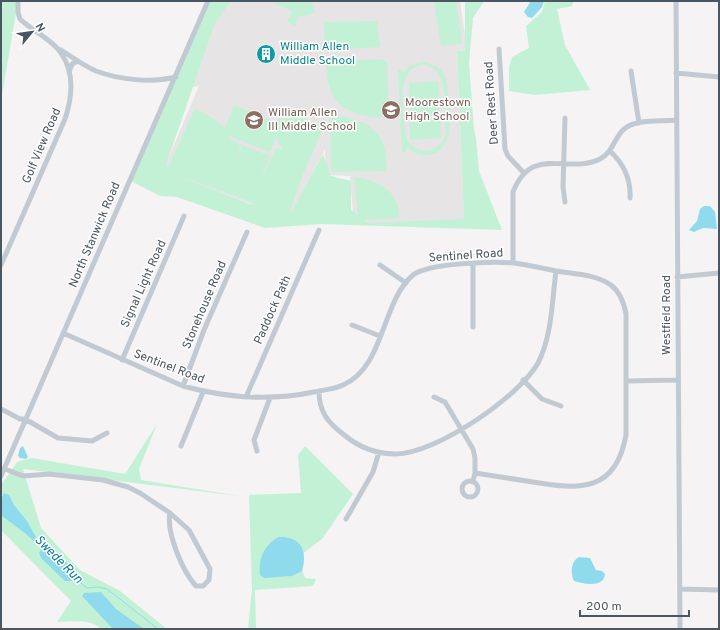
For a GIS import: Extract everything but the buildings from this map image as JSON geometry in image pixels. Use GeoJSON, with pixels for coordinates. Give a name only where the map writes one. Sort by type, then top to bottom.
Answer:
{"type":"FeatureCollection","features":[{"type":"Feature","properties":{"kind":"street","name":"Golf View Road"},"geometry":{"type":"LineString","coordinates":[[1,266],[65,119],[71,96],[69,72],[61,52],[20,19],[18,12],[18,1]]}},
{"type":"Feature","properties":{"kind":"street","name":"North Stanwick Road"},"geometry":{"type":"LineString","coordinates":[[1,476],[208,1]]}},
{"type":"Feature","properties":{"kind":"street","name":"Westfield Road"},"geometry":{"type":"LineString","coordinates":[[676,1],[677,380],[680,629]]}},
{"type":"Feature","properties":{"kind":"street"},"geometry":{"type":"LineString","coordinates":[[55,47],[95,70],[129,78],[163,80],[176,77]]}},
{"type":"Feature","properties":{"kind":"street","name":"Deer Rest Road"},"geometry":{"type":"LineString","coordinates":[[499,49],[505,149],[508,156],[524,173]]}},
{"type":"Feature","properties":{"kind":"street"},"geometry":{"type":"LineString","coordinates":[[69,72],[72,64],[78,61]]}},
{"type":"Feature","properties":{"kind":"street"},"geometry":{"type":"LineString","coordinates":[[631,72],[639,123]]}},
{"type":"Feature","properties":{"kind":"street"},"geometry":{"type":"LineString","coordinates":[[676,73],[719,78]]}},
{"type":"Feature","properties":{"kind":"street"},"geometry":{"type":"LineString","coordinates":[[565,118],[563,163],[565,202]]}},
{"type":"Feature","properties":{"kind":"street"},"geometry":{"type":"LineString","coordinates":[[513,263],[513,192],[517,181],[524,173],[541,164],[592,162],[602,158],[610,151],[622,131],[628,126],[639,123],[676,120]]}},
{"type":"Feature","properties":{"kind":"street"},"geometry":{"type":"LineString","coordinates":[[610,151],[623,165],[627,174],[630,184],[630,198]]}},
{"type":"Feature","properties":{"kind":"street","name":"Signal Light Road"},"geometry":{"type":"LineString","coordinates":[[122,360],[184,216]]}},
{"type":"Feature","properties":{"kind":"street","name":"Paddock Path"},"geometry":{"type":"LineString","coordinates":[[246,397],[319,230]]}},
{"type":"Feature","properties":{"kind":"street","name":"Stonehouse Road"},"geometry":{"type":"LineString","coordinates":[[182,386],[201,336],[247,232]]}},
{"type":"Feature","properties":{"kind":"street","name":"Sentinel Road"},"geometry":{"type":"LineString","coordinates":[[63,333],[182,386],[203,392],[246,397],[291,397],[342,386],[357,377],[369,362],[395,300],[406,283],[414,274],[430,267],[513,263],[600,279],[610,285],[621,297],[626,314],[626,435],[624,447],[615,467],[599,481],[589,485],[571,488],[475,473]]}},
{"type":"Feature","properties":{"kind":"street"},"geometry":{"type":"LineString","coordinates":[[473,264],[473,327]]}},
{"type":"Feature","properties":{"kind":"street"},"geometry":{"type":"LineString","coordinates":[[380,265],[406,283]]}},
{"type":"Feature","properties":{"kind":"street"},"geometry":{"type":"LineString","coordinates":[[319,391],[322,413],[334,427],[356,444],[379,452],[395,454],[414,452],[427,447],[493,410],[538,363],[544,348],[556,271]]}},
{"type":"Feature","properties":{"kind":"street"},"geometry":{"type":"LineString","coordinates":[[677,277],[719,273]]}},
{"type":"Feature","properties":{"kind":"street"},"geometry":{"type":"LineString","coordinates":[[352,326],[380,336]]}},
{"type":"Feature","properties":{"kind":"street"},"geometry":{"type":"LineString","coordinates":[[523,380],[542,399],[561,406]]}},
{"type":"Feature","properties":{"kind":"street"},"geometry":{"type":"LineString","coordinates":[[627,380],[677,380]]}},
{"type":"Feature","properties":{"kind":"street"},"geometry":{"type":"LineString","coordinates":[[181,446],[203,392]]}},
{"type":"Feature","properties":{"kind":"street"},"geometry":{"type":"LineString","coordinates":[[434,397],[445,402],[462,428],[473,449],[475,458],[475,473],[473,481]]}},
{"type":"Feature","properties":{"kind":"street"},"geometry":{"type":"LineString","coordinates":[[257,451],[254,440],[270,398]]}},
{"type":"Feature","properties":{"kind":"street"},"geometry":{"type":"LineString","coordinates":[[1,409],[20,419],[26,419],[58,438],[92,441],[107,433]]}},
{"type":"Feature","properties":{"kind":"street"},"geometry":{"type":"LineString","coordinates":[[346,518],[373,472],[379,452]]}},
{"type":"Feature","properties":{"kind":"street"},"geometry":{"type":"LineString","coordinates":[[4,469],[23,476],[49,474],[115,482],[140,493],[170,513],[189,530],[210,569],[209,580],[202,586],[196,586],[182,566],[170,526],[170,513]]}},
{"type":"Feature","properties":{"kind":"street"},"geometry":{"type":"LineString","coordinates":[[680,589],[719,590]]}},
{"type":"Feature","properties":{"kind":"shaded area"},"geometry":{"type":"Polygon","coordinates":[[[208,1],[460,1],[467,49],[457,51],[464,219],[354,225],[350,176],[326,175],[325,149],[291,215],[254,205],[163,171],[199,86],[169,92],[208,1]]]}},
{"type":"Feature","properties":{"kind":"green space"},"geometry":{"type":"Polygon","coordinates":[[[1,1],[18,1],[1,101],[1,1]]]}},
{"type":"Feature","properties":{"kind":"green space"},"geometry":{"type":"Polygon","coordinates":[[[209,1],[231,1],[215,23],[166,165],[168,168],[195,108],[214,119],[225,128],[234,105],[277,123],[283,110],[324,127],[303,174],[290,211],[292,211],[323,154],[331,176],[351,181],[351,210],[358,215],[354,177],[379,184],[392,194],[396,201],[399,218],[364,220],[368,223],[464,219],[457,51],[465,50],[465,1],[484,1],[473,18],[469,63],[474,130],[479,171],[502,230],[322,224],[265,228],[177,197],[160,196],[131,181],[209,1]],[[277,135],[270,152],[229,136],[231,140],[241,144],[236,160],[242,145],[270,156],[259,184],[276,148],[283,150],[278,142],[277,135]],[[171,173],[250,204],[258,205],[223,191],[224,190],[222,191],[171,173]]]}},
{"type":"Feature","properties":{"kind":"green space"},"geometry":{"type":"Polygon","coordinates":[[[270,1],[311,1],[315,13],[298,17],[295,26],[287,22],[292,11],[270,1]]]}},
{"type":"Feature","properties":{"kind":"green space"},"geometry":{"type":"Polygon","coordinates":[[[434,1],[456,1],[462,43],[441,46],[434,1]]]}},
{"type":"Feature","properties":{"kind":"green space"},"geometry":{"type":"Polygon","coordinates":[[[545,1],[574,1],[572,6],[557,9],[565,45],[590,90],[535,95],[509,91],[509,67],[512,57],[529,48],[526,26],[542,12],[545,1]]]}},
{"type":"Feature","properties":{"kind":"green space"},"geometry":{"type":"Polygon","coordinates":[[[377,21],[380,47],[325,50],[324,22],[377,21]]]}},
{"type":"Feature","properties":{"kind":"green space"},"geometry":{"type":"Polygon","coordinates":[[[383,59],[387,63],[389,117],[375,117],[351,112],[335,99],[330,89],[327,77],[326,62],[383,59]]]}},
{"type":"Feature","properties":{"kind":"green space"},"geometry":{"type":"Polygon","coordinates":[[[420,62],[430,63],[442,71],[446,79],[450,115],[448,136],[444,145],[438,152],[428,155],[416,153],[406,146],[406,152],[402,153],[398,70],[402,70],[403,73],[410,66],[420,62]],[[422,65],[413,68],[407,74],[404,83],[403,103],[405,132],[408,140],[419,150],[434,149],[440,145],[444,139],[446,130],[445,101],[442,81],[438,73],[431,67],[422,65]]]}},
{"type":"Feature","properties":{"kind":"green space"},"geometry":{"type":"Polygon","coordinates":[[[438,81],[441,138],[410,140],[409,83],[438,81]]]}},
{"type":"Feature","properties":{"kind":"green space"},"geometry":{"type":"Polygon","coordinates":[[[337,116],[359,121],[375,132],[381,139],[384,148],[386,171],[333,172],[331,169],[330,118],[337,116]]]}},
{"type":"Feature","properties":{"kind":"green space"},"geometry":{"type":"Polygon","coordinates":[[[157,424],[139,469],[141,480],[239,496],[23,469],[41,528],[80,570],[120,591],[167,629],[101,629],[92,623],[86,622],[57,622],[71,601],[1,530],[1,485],[17,462],[32,458],[125,474],[157,424]]]}},
{"type":"Feature","properties":{"kind":"green space"},"geometry":{"type":"Polygon","coordinates":[[[305,446],[353,494],[322,539],[302,554],[301,567],[305,578],[316,579],[313,586],[255,590],[256,629],[248,629],[252,589],[249,495],[301,493],[298,455],[305,446]]]}},
{"type":"Feature","properties":{"kind":"water"},"geometry":{"type":"Polygon","coordinates":[[[531,1],[544,1],[542,7],[532,18],[528,17],[524,12],[531,1]]]}},
{"type":"Feature","properties":{"kind":"water"},"geometry":{"type":"Polygon","coordinates":[[[704,206],[710,206],[715,212],[717,229],[703,228],[694,232],[689,230],[697,221],[700,209],[704,206]]]}},
{"type":"Feature","properties":{"kind":"water"},"geometry":{"type":"Polygon","coordinates":[[[23,446],[28,457],[26,459],[18,456],[20,448],[23,446]]]}},
{"type":"Feature","properties":{"kind":"water"},"geometry":{"type":"Polygon","coordinates":[[[4,493],[9,495],[14,505],[27,521],[37,539],[76,570],[78,576],[74,581],[65,581],[41,558],[39,553],[41,550],[40,547],[26,534],[2,516],[1,500],[4,493]]]}},
{"type":"Feature","properties":{"kind":"water"},"geometry":{"type":"Polygon","coordinates":[[[279,537],[293,539],[301,546],[304,557],[302,571],[292,576],[264,578],[260,575],[261,558],[269,544],[279,537]]]}},
{"type":"Feature","properties":{"kind":"water"},"geometry":{"type":"Polygon","coordinates":[[[579,557],[590,558],[596,570],[602,571],[605,574],[604,578],[593,584],[574,581],[572,568],[574,561],[579,557]]]}},
{"type":"Feature","properties":{"kind":"water"},"geometry":{"type":"Polygon","coordinates":[[[101,592],[116,609],[144,629],[113,629],[82,596],[84,593],[101,592]]]}},
{"type":"Feature","properties":{"kind":"waterway","name":"Swede Run"},"geometry":{"type":"LineString","coordinates":[[75,578],[87,588],[98,587],[107,589],[158,629]]}},
{"type":"Feature","properties":{"kind":"place","name":"William Allen Middle School"},"geometry":{"type":"Point","coordinates":[266,54]}},
{"type":"Feature","properties":{"kind":"place","name":"Moorestown High School"},"geometry":{"type":"Point","coordinates":[391,110]}},
{"type":"Feature","properties":{"kind":"place","name":"William Allen III Middle School"},"geometry":{"type":"Point","coordinates":[254,120]}}]}
